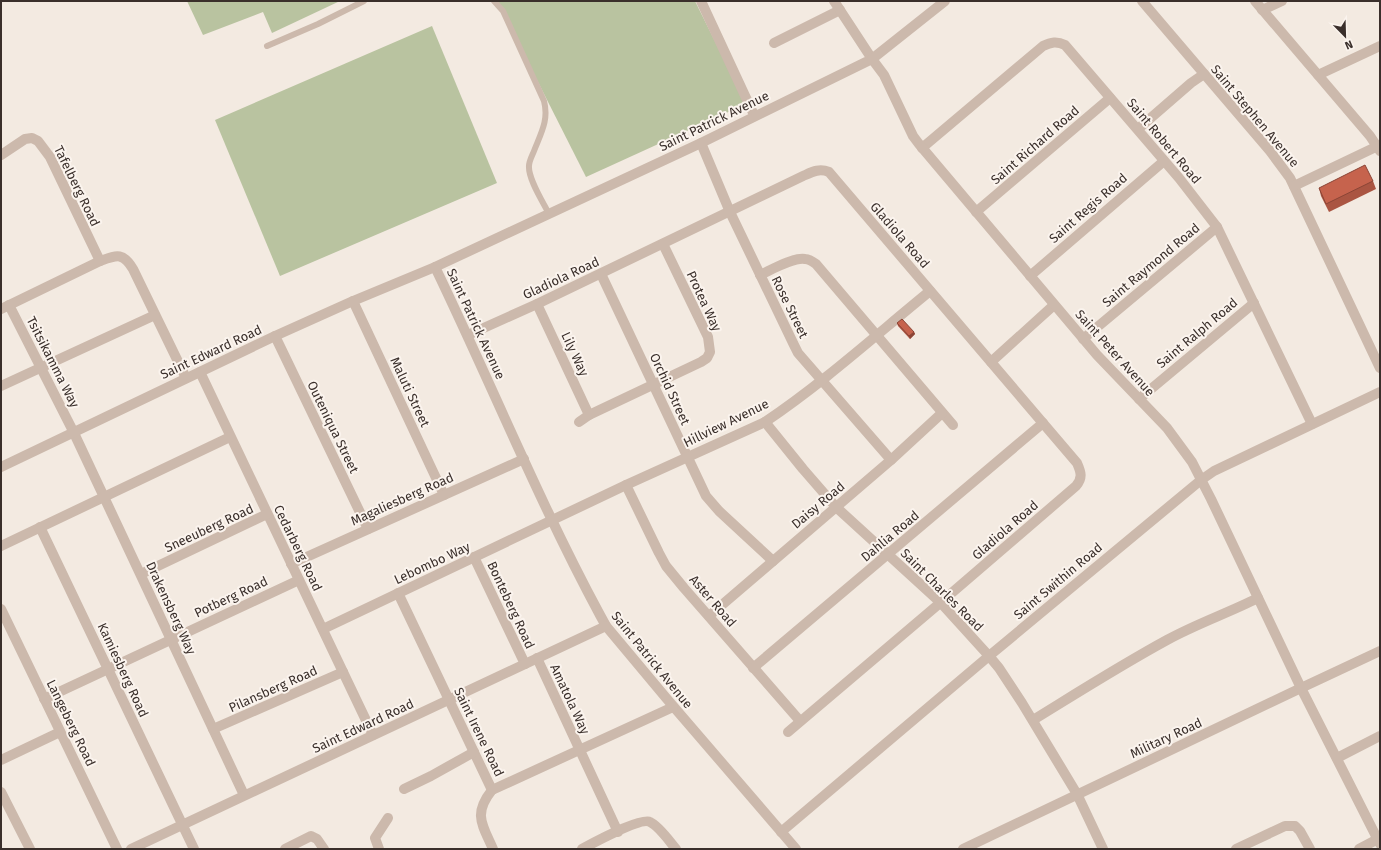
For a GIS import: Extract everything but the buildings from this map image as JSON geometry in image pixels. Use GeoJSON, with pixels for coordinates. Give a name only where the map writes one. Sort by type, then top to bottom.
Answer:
{"type":"FeatureCollection","features":[{"type":"Feature","properties":{"kind":"street"},"geometry":{"type":"LineString","coordinates":[[701,1],[754,115]]}},
{"type":"Feature","properties":{"kind":"street","name":"Saint Patrick Avenue"},"geometry":{"type":"LineString","coordinates":[[796,849],[673,707],[606,626],[591,600],[552,520],[468,335],[435,268],[700,143],[754,115],[872,59],[945,1]]}},
{"type":"Feature","properties":{"kind":"street"},"geometry":{"type":"LineString","coordinates":[[1255,1],[1379,147],[1294,186]]}},
{"type":"Feature","properties":{"kind":"street"},"geometry":{"type":"LineString","coordinates":[[1262,10],[1282,1]]}},
{"type":"Feature","properties":{"kind":"street","name":"Saint Stephen Avenue"},"geometry":{"type":"LineString","coordinates":[[1144,2],[1286,172],[1380,368]]}},
{"type":"Feature","properties":{"kind":"street"},"geometry":{"type":"LineString","coordinates":[[774,43],[837,5]]}},
{"type":"Feature","properties":{"kind":"street","name":"Saint Peter Avenue"},"geometry":{"type":"LineString","coordinates":[[837,5],[884,75],[913,136],[922,148],[1083,339],[1167,428],[1192,462],[1301,688],[1379,841]]}},
{"type":"Feature","properties":{"kind":"street","name":"Saint Robert Road"},"geometry":{"type":"LineString","coordinates":[[922,148],[1043,46],[1048,43],[1059,42],[1065,45],[1210,216],[1217,227],[1312,424]]}},
{"type":"Feature","properties":{"kind":"street"},"geometry":{"type":"LineString","coordinates":[[1318,75],[1380,46]]}},
{"type":"Feature","properties":{"kind":"street"},"geometry":{"type":"LineString","coordinates":[[1138,130],[1191,83],[1204,74]]}},
{"type":"Feature","properties":{"kind":"street","name":"Saint Richard Road"},"geometry":{"type":"LineString","coordinates":[[976,212],[1110,98]]}},
{"type":"Feature","properties":{"kind":"street","name":"Tafelberg Road"},"geometry":{"type":"LineString","coordinates":[[1,155],[25,139],[35,139],[43,145],[100,261]]}},
{"type":"Feature","properties":{"kind":"street","name":"Rose Street"},"geometry":{"type":"LineString","coordinates":[[700,143],[730,212],[794,346],[891,460]]}},
{"type":"Feature","properties":{"kind":"street","name":"Saint Regis Road"},"geometry":{"type":"LineString","coordinates":[[1030,276],[1164,160]]}},
{"type":"Feature","properties":{"kind":"street","name":"Gladiola Road"},"geometry":{"type":"LineString","coordinates":[[468,335],[601,274],[803,176],[819,170],[829,172],[1077,463],[1082,475],[1080,481],[940,603]]}},
{"type":"Feature","properties":{"kind":"street","name":"Saint Raymond Road"},"geometry":{"type":"LineString","coordinates":[[1083,339],[1217,227]]}},
{"type":"Feature","properties":{"kind":"street","name":"Protea Way"},"geometry":{"type":"LineString","coordinates":[[654,385],[701,362],[707,358],[710,352],[708,337],[663,244]]}},
{"type":"Feature","properties":{"kind":"street"},"geometry":{"type":"LineString","coordinates":[[5,307],[100,261],[112,257],[122,256],[127,258],[133,269],[186,378]]}},
{"type":"Feature","properties":{"kind":"street"},"geometry":{"type":"LineString","coordinates":[[760,275],[795,260],[811,260],[953,425]]}},
{"type":"Feature","properties":{"kind":"street","name":"Saint Edward Road"},"geometry":{"type":"LineString","coordinates":[[1,467],[73,431],[275,336],[353,301],[435,268]]}},
{"type":"Feature","properties":{"kind":"street","name":"Orchid Street"},"geometry":{"type":"LineString","coordinates":[[601,274],[701,487],[711,503],[773,561]]}},
{"type":"Feature","properties":{"kind":"street","name":"Hillview Avenue"},"geometry":{"type":"LineString","coordinates":[[552,520],[765,422],[782,411],[822,380],[930,291]]}},
{"type":"Feature","properties":{"kind":"street","name":"Maluti Street"},"geometry":{"type":"LineString","coordinates":[[353,301],[444,495]]}},
{"type":"Feature","properties":{"kind":"street","name":"Saint Ralph Road"},"geometry":{"type":"LineString","coordinates":[[1139,399],[1254,303]]}},
{"type":"Feature","properties":{"kind":"street","name":"Lily Way"},"geometry":{"type":"LineString","coordinates":[[537,304],[589,415]]}},
{"type":"Feature","properties":{"kind":"street"},"geometry":{"type":"LineString","coordinates":[[991,362],[1054,304]]}},
{"type":"Feature","properties":{"kind":"street","name":"Tsitsikamma Way"},"geometry":{"type":"LineString","coordinates":[[5,307],[40,368],[73,431]]}},
{"type":"Feature","properties":{"kind":"street"},"geometry":{"type":"LineString","coordinates":[[1,386],[155,315]]}},
{"type":"Feature","properties":{"kind":"street","name":"Outeniqua Street"},"geometry":{"type":"LineString","coordinates":[[275,336],[368,529]]}},
{"type":"Feature","properties":{"kind":"street","name":"Cedarberg Road"},"geometry":{"type":"LineString","coordinates":[[200,372],[374,735]]}},
{"type":"Feature","properties":{"kind":"street"},"geometry":{"type":"LineString","coordinates":[[579,422],[589,415],[654,385]]}},
{"type":"Feature","properties":{"kind":"street","name":"Saint Swithin Road"},"geometry":{"type":"LineString","coordinates":[[781,832],[989,656],[1201,480],[1214,471],[1380,392]]}},
{"type":"Feature","properties":{"kind":"street","name":"Daisy Road"},"geometry":{"type":"LineString","coordinates":[[709,616],[891,460],[942,413]]}},
{"type":"Feature","properties":{"kind":"street","name":"Saint Charles Road"},"geometry":{"type":"LineString","coordinates":[[765,422],[836,507],[940,603],[989,656],[1033,720],[1078,794],[1103,849]]}},
{"type":"Feature","properties":{"kind":"street","name":"Dahlia Road"},"geometry":{"type":"LineString","coordinates":[[753,668],[1043,423]]}},
{"type":"Feature","properties":{"kind":"street","name":"Drakensberg Way"},"geometry":{"type":"LineString","coordinates":[[73,431],[172,639],[244,796]]}},
{"type":"Feature","properties":{"kind":"street"},"geometry":{"type":"LineString","coordinates":[[1,546],[230,437]]}},
{"type":"Feature","properties":{"kind":"street","name":"Magaliesberg Road"},"geometry":{"type":"LineString","coordinates":[[291,564],[524,459]]}},
{"type":"Feature","properties":{"kind":"street","name":"Aster Road"},"geometry":{"type":"LineString","coordinates":[[626,485],[666,566],[800,721]]}},
{"type":"Feature","properties":{"kind":"street","name":"Sneeuberg Road"},"geometry":{"type":"LineString","coordinates":[[141,574],[267,514]]}},
{"type":"Feature","properties":{"kind":"street","name":"Lebombo Way"},"geometry":{"type":"LineString","coordinates":[[322,629],[552,520]]}},
{"type":"Feature","properties":{"kind":"street","name":"Kamiesberg Road"},"geometry":{"type":"LineString","coordinates":[[40,527],[194,849]]}},
{"type":"Feature","properties":{"kind":"street","name":"Bonteberg Road"},"geometry":{"type":"LineString","coordinates":[[474,557],[525,664]]}},
{"type":"Feature","properties":{"kind":"street","name":"Potberg Road"},"geometry":{"type":"LineString","coordinates":[[44,699],[299,580]]}},
{"type":"Feature","properties":{"kind":"street","name":"Saint Irene Road"},"geometry":{"type":"LineString","coordinates":[[398,593],[492,790],[673,707]]}},
{"type":"Feature","properties":{"kind":"street"},"geometry":{"type":"LineString","coordinates":[[1033,720],[1106,675],[1167,640],[1258,598]]}},
{"type":"Feature","properties":{"kind":"street"},"geometry":{"type":"LineString","coordinates":[[788,732],[940,603]]}},
{"type":"Feature","properties":{"kind":"street","name":"Langeberg Road"},"geometry":{"type":"LineString","coordinates":[[1,609],[117,849]]}},
{"type":"Feature","properties":{"kind":"street","name":"Saint Edward Road"},"geometry":{"type":"LineString","coordinates":[[131,849],[606,626]]}},
{"type":"Feature","properties":{"kind":"street","name":"Military Road"},"geometry":{"type":"LineString","coordinates":[[963,849],[1380,651]]}},
{"type":"Feature","properties":{"kind":"street","name":"Amatola Way"},"geometry":{"type":"LineString","coordinates":[[537,658],[618,832]]}},
{"type":"Feature","properties":{"kind":"street","name":"Pilansberg Road"},"geometry":{"type":"LineString","coordinates":[[213,729],[343,672]]}},
{"type":"Feature","properties":{"kind":"street"},"geometry":{"type":"LineString","coordinates":[[1,760],[60,732]]}},
{"type":"Feature","properties":{"kind":"street"},"geometry":{"type":"LineString","coordinates":[[1337,758],[1380,736]]}},
{"type":"Feature","properties":{"kind":"street"},"geometry":{"type":"LineString","coordinates":[[404,789],[474,752]]}},
{"type":"Feature","properties":{"kind":"street"},"geometry":{"type":"LineString","coordinates":[[492,790],[483,804],[480,814],[482,825],[492,849]]}},
{"type":"Feature","properties":{"kind":"street"},"geometry":{"type":"LineString","coordinates":[[1,792],[30,849]]}},
{"type":"Feature","properties":{"kind":"street"},"geometry":{"type":"LineString","coordinates":[[379,849],[375,840],[376,836],[388,818]]}},
{"type":"Feature","properties":{"kind":"street"},"geometry":{"type":"LineString","coordinates":[[582,849],[641,821],[650,822],[656,826],[676,849]]}},
{"type":"Feature","properties":{"kind":"street"},"geometry":{"type":"LineString","coordinates":[[1236,849],[1284,826],[1295,826],[1300,831],[1310,849]]}},
{"type":"Feature","properties":{"kind":"street"},"geometry":{"type":"LineString","coordinates":[[284,849],[311,836],[317,839],[324,849]]}},
{"type":"Feature","properties":{"kind":"street"},"geometry":{"type":"LineString","coordinates":[[1359,849],[1379,841]]}},
{"type":"Feature","properties":{"kind":"lane"},"geometry":{"type":"LineString","coordinates":[[267,46],[318,24],[364,1]]}},
{"type":"Feature","properties":{"kind":"lane"},"geometry":{"type":"LineString","coordinates":[[494,1],[503,11],[546,108],[546,116],[530,160],[529,167],[532,178],[549,214]]}},
{"type":"Feature","properties":{"kind":"green space"},"geometry":{"type":"Polygon","coordinates":[[[187,1],[340,1],[272,33],[263,12],[203,35],[187,1]]]}},
{"type":"Feature","properties":{"kind":"green space"},"geometry":{"type":"Polygon","coordinates":[[[497,1],[695,1],[746,104],[586,177],[497,1]]]}},
{"type":"Feature","properties":{"kind":"green space"},"geometry":{"type":"Polygon","coordinates":[[[432,26],[497,183],[280,276],[215,120],[432,26]]]}}]}
